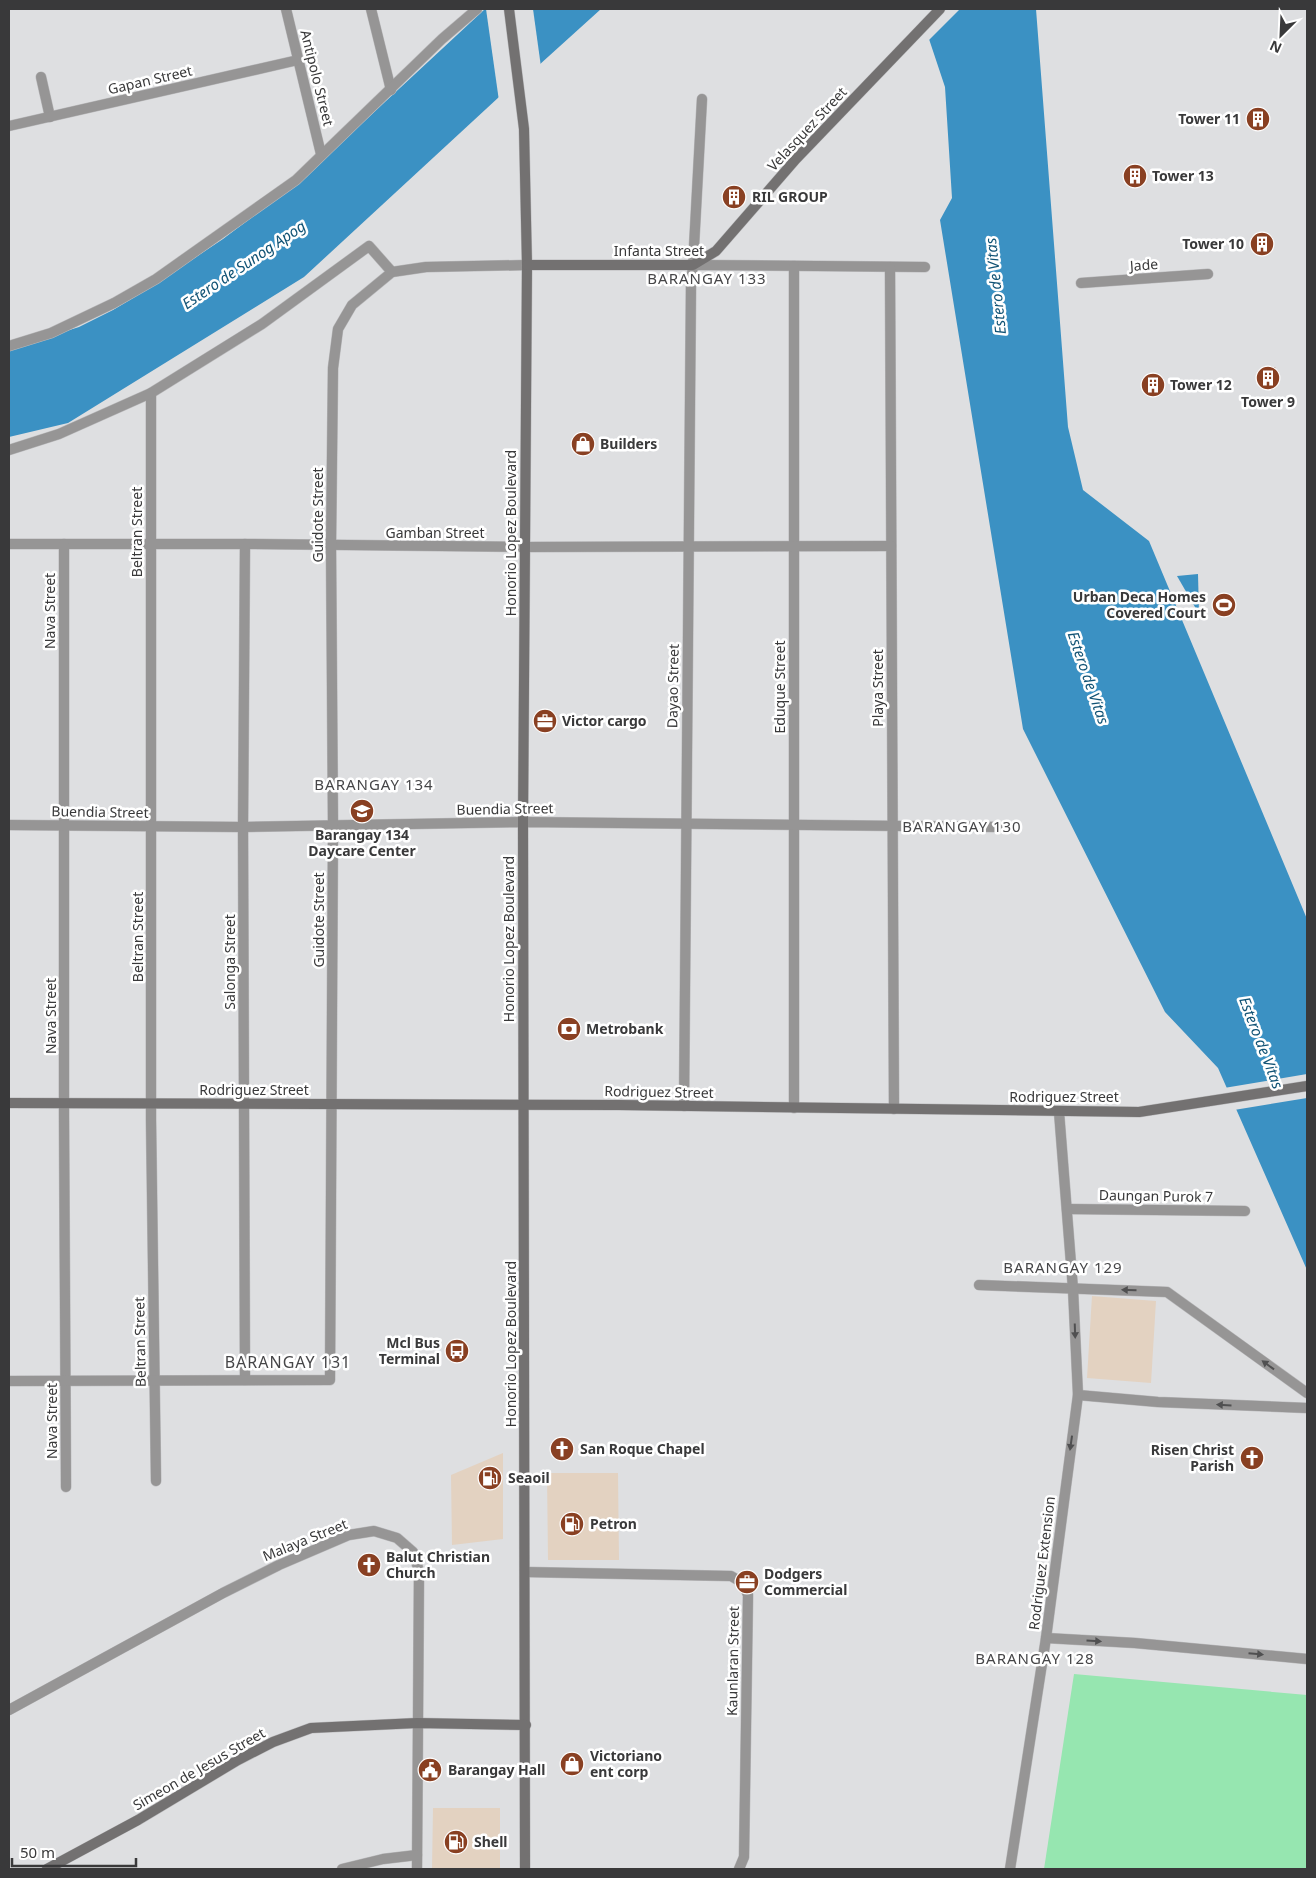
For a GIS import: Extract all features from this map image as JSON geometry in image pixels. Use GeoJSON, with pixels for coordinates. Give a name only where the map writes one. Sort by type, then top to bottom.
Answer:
{"type":"FeatureCollection","features":[{"type":"Feature","properties":{"kind":"street","name":"Antipolo Street"},"geometry":{"type":"LineString","coordinates":[[286,9],[321,154]]}},
{"type":"Feature","properties":{"kind":"street"},"geometry":{"type":"LineString","coordinates":[[371,9],[391,90]]}},
{"type":"Feature","properties":{"kind":"street"},"geometry":{"type":"LineString","coordinates":[[9,346],[51,334],[114,303],[156,279],[296,180],[442,39],[477,9]]}},
{"type":"Feature","properties":{"kind":"street","name":"Honorio Lopez Boulevard"},"geometry":{"type":"LineString","coordinates":[[509,9],[524,129],[527,265],[523,822],[525,1869]]}},
{"type":"Feature","properties":{"kind":"street","name":"Velasquez Street"},"geometry":{"type":"LineString","coordinates":[[693,265],[716,251],[796,159],[940,9]]}},
{"type":"Feature","properties":{"kind":"street","name":"Gapan Street"},"geometry":{"type":"LineString","coordinates":[[9,126],[298,60]]}},
{"type":"Feature","properties":{"kind":"street"},"geometry":{"type":"LineString","coordinates":[[41,77],[50,116]]}},
{"type":"Feature","properties":{"kind":"street","name":"Dayao Street"},"geometry":{"type":"LineString","coordinates":[[684,1106],[691,284],[702,99]]}},
{"type":"Feature","properties":{"kind":"street"},"geometry":{"type":"LineString","coordinates":[[9,450],[59,434],[152,393],[262,324],[369,246],[392,272]]}},
{"type":"Feature","properties":{"kind":"street","name":"Infanta Street"},"geometry":{"type":"LineString","coordinates":[[392,272],[426,267],[527,265],[925,267]]}},
{"type":"Feature","properties":{"kind":"street","name":"Eduque Street"},"geometry":{"type":"LineString","coordinates":[[794,266],[794,1108]]}},
{"type":"Feature","properties":{"kind":"street","name":"Playa Street"},"geometry":{"type":"LineString","coordinates":[[890,267],[894,1109]]}},
{"type":"Feature","properties":{"kind":"street","name":"Guidote Street"},"geometry":{"type":"LineString","coordinates":[[245,1380],[330,1380],[334,826],[331,546],[333,368],[338,329],[352,305],[392,272]]}},
{"type":"Feature","properties":{"kind":"street","name":"Jade"},"geometry":{"type":"LineString","coordinates":[[1081,284],[1208,274]]}},
{"type":"Feature","properties":{"kind":"street","name":"Beltran Street"},"geometry":{"type":"LineString","coordinates":[[152,393],[152,1103],[156,1481]]}},
{"type":"Feature","properties":{"kind":"street","name":"Gamban Street"},"geometry":{"type":"LineString","coordinates":[[9,544],[525,547],[891,546]]}},
{"type":"Feature","properties":{"kind":"street","name":"Nava Street"},"geometry":{"type":"LineString","coordinates":[[64,544],[66,1487]]}},
{"type":"Feature","properties":{"kind":"street","name":"Salonga Street"},"geometry":{"type":"LineString","coordinates":[[244,544],[245,1380]]}},
{"type":"Feature","properties":{"kind":"street","name":"Buendia Street"},"geometry":{"type":"LineString","coordinates":[[9,825],[243,827],[523,822],[1001,827]]}},
{"type":"Feature","properties":{"kind":"street","name":"Rodriguez Street"},"geometry":{"type":"LineString","coordinates":[[9,1103],[684,1106],[1139,1112],[1307,1086]]}},
{"type":"Feature","properties":{"kind":"street","name":"Rodriguez Extension"},"geometry":{"type":"LineString","coordinates":[[1010,1869],[1046,1638],[1078,1395],[1073,1286],[1059,1112]]}},
{"type":"Feature","properties":{"kind":"street","name":"Daungan Purok 7"},"geometry":{"type":"LineString","coordinates":[[1067,1209],[1245,1211]]}},
{"type":"Feature","properties":{"kind":"street"},"geometry":{"type":"LineString","coordinates":[[979,1285],[1073,1286],[1167,1292],[1307,1393]]}},
{"type":"Feature","properties":{"kind":"street"},"geometry":{"type":"LineString","coordinates":[[9,1381],[245,1380]]}},
{"type":"Feature","properties":{"kind":"street"},"geometry":{"type":"LineString","coordinates":[[1078,1395],[1158,1402],[1307,1408]]}},
{"type":"Feature","properties":{"kind":"street","name":"Malaya Street"},"geometry":{"type":"LineString","coordinates":[[9,1710],[279,1565],[349,1535],[374,1531],[397,1538],[413,1552],[419,1571],[417,1869]]}},
{"type":"Feature","properties":{"kind":"street","name":"Kaunlaran Street"},"geometry":{"type":"LineString","coordinates":[[525,1572],[731,1576],[743,1584],[748,1595],[748,1614],[744,1857],[739,1869]]}},
{"type":"Feature","properties":{"kind":"street"},"geometry":{"type":"LineString","coordinates":[[1046,1638],[1135,1643],[1307,1660]]}},
{"type":"Feature","properties":{"kind":"street","name":"Simeon de Jesus Street"},"geometry":{"type":"LineString","coordinates":[[47,1869],[61,1865],[238,1760],[273,1742],[311,1728],[417,1723],[526,1725]]}},
{"type":"Feature","properties":{"kind":"street"},"geometry":{"type":"LineString","coordinates":[[342,1869],[383,1859],[417,1855]]}},
{"type":"Feature","properties":{"kind":"shaded area"},"geometry":{"type":"Polygon","coordinates":[[[1092,1296],[1156,1301],[1151,1383],[1087,1378],[1092,1296]]]}},
{"type":"Feature","properties":{"kind":"shaded area"},"geometry":{"type":"Polygon","coordinates":[[[503,1453],[503,1539],[452,1545],[451,1475],[503,1453]]]}},
{"type":"Feature","properties":{"kind":"shaded area"},"geometry":{"type":"Polygon","coordinates":[[[547,1473],[618,1473],[619,1560],[548,1560],[547,1473]]]}},
{"type":"Feature","properties":{"kind":"shaded area"},"geometry":{"type":"Polygon","coordinates":[[[433,1808],[500,1808],[500,1869],[432,1869],[433,1808]]]}},
{"type":"Feature","properties":{"kind":"green space"},"geometry":{"type":"Polygon","coordinates":[[[1074,1674],[1307,1695],[1307,1869],[1044,1869],[1074,1674]]]}},
{"type":"Feature","properties":{"kind":"water","name":"Estero de Sunog Apog"},"geometry":{"type":"Polygon","coordinates":[[[485,9],[601,9],[528,75],[499,97],[304,277],[68,423],[9,437],[9,349],[79,327],[113,310],[223,239],[302,179],[485,9]]]}},
{"type":"Feature","properties":{"kind":"water","name":"Estero de Vitas"},"geometry":{"type":"Polygon","coordinates":[[[919,9],[1036,9],[1068,427],[1083,490],[1149,541],[1307,919],[1307,1270],[1218,1068],[1165,1012],[1023,729],[940,220],[952,198],[945,87],[919,9]]]}},
{"type":"Feature","properties":{"kind":"water"},"geometry":{"type":"Polygon","coordinates":[[[1198,574],[1199,614],[1177,576],[1198,574]]]}},
{"type":"Feature","properties":{"kind":"pier"},"geometry":{"type":"Polygon","coordinates":[[[486,9],[533,9],[541,67],[499,101],[486,9]]]}},
{"type":"Feature","properties":{"kind":"pier"},"geometry":{"type":"Polygon","coordinates":[[[920,9],[960,9],[927,42],[917,11],[920,9]]]}},
{"type":"Feature","properties":{"kind":"pier"},"geometry":{"type":"Polygon","coordinates":[[[1307,1074],[1307,1098],[1234,1110],[1224,1088],[1307,1074]]]}},
{"type":"Feature","properties":{"kind":"place","name":"Tower 11"},"geometry":{"type":"Point","coordinates":[1258,119]}},
{"type":"Feature","properties":{"kind":"place","name":"Tower 13"},"geometry":{"type":"Point","coordinates":[1135,176]}},
{"type":"Feature","properties":{"kind":"place","name":"RIL GROUP"},"geometry":{"type":"Point","coordinates":[734,197]}},
{"type":"Feature","properties":{"kind":"place","name":"Tower 10"},"geometry":{"type":"Point","coordinates":[1262,244]}},
{"type":"Feature","properties":{"kind":"place","name":"Tower 9"},"geometry":{"type":"Point","coordinates":[1268,378]}},
{"type":"Feature","properties":{"kind":"place","name":"Tower 12"},"geometry":{"type":"Point","coordinates":[1153,385]}},
{"type":"Feature","properties":{"kind":"place","name":"Builders"},"geometry":{"type":"Point","coordinates":[583,444]}},
{"type":"Feature","properties":{"kind":"place","name":"Urban Deca Homes Covered Court"},"geometry":{"type":"Point","coordinates":[1224,605]}},
{"type":"Feature","properties":{"kind":"place","name":"Victor cargo"},"geometry":{"type":"Point","coordinates":[545,721]}},
{"type":"Feature","properties":{"kind":"place","name":"Barangay 134 Daycare Center"},"geometry":{"type":"Point","coordinates":[362,811]}},
{"type":"Feature","properties":{"kind":"place","name":"Metrobank"},"geometry":{"type":"Point","coordinates":[569,1029]}},
{"type":"Feature","properties":{"kind":"place","name":"Mcl Bus Terminal"},"geometry":{"type":"Point","coordinates":[457,1351]}},
{"type":"Feature","properties":{"kind":"place","name":"San Roque Chapel"},"geometry":{"type":"Point","coordinates":[562,1449]}},
{"type":"Feature","properties":{"kind":"place","name":"Risen Christ Parish"},"geometry":{"type":"Point","coordinates":[1252,1458]}},
{"type":"Feature","properties":{"kind":"place","name":"Seaoil"},"geometry":{"type":"Point","coordinates":[490,1478]}},
{"type":"Feature","properties":{"kind":"place","name":"Petron"},"geometry":{"type":"Point","coordinates":[572,1524]}},
{"type":"Feature","properties":{"kind":"place","name":"Balut Christian Church"},"geometry":{"type":"Point","coordinates":[369,1565]}},
{"type":"Feature","properties":{"kind":"place","name":"Dodgers Commercial"},"geometry":{"type":"Point","coordinates":[747,1582]}},
{"type":"Feature","properties":{"kind":"place","name":"Victoriano ent corp"},"geometry":{"type":"Point","coordinates":[572,1764]}},
{"type":"Feature","properties":{"kind":"place","name":"Barangay Hall"},"geometry":{"type":"Point","coordinates":[430,1770]}},
{"type":"Feature","properties":{"kind":"place","name":"Shell"},"geometry":{"type":"Point","coordinates":[456,1842]}},
{"type":"Feature","properties":{"kind":"district","name":"BARANGAY 133"},"geometry":{"type":"Point","coordinates":[707,279]}},
{"type":"Feature","properties":{"kind":"district","name":"BARANGAY 134"},"geometry":{"type":"Point","coordinates":[374,785]}},
{"type":"Feature","properties":{"kind":"district","name":"BARANGAY 130"},"geometry":{"type":"Point","coordinates":[962,827]}},
{"type":"Feature","properties":{"kind":"district","name":"BARANGAY 129"},"geometry":{"type":"Point","coordinates":[1063,1268]}},
{"type":"Feature","properties":{"kind":"district","name":"BARANGAY 131"},"geometry":{"type":"Point","coordinates":[288,1362]}},
{"type":"Feature","properties":{"kind":"district","name":"BARANGAY 128"},"geometry":{"type":"Point","coordinates":[1035,1659]}}]}
